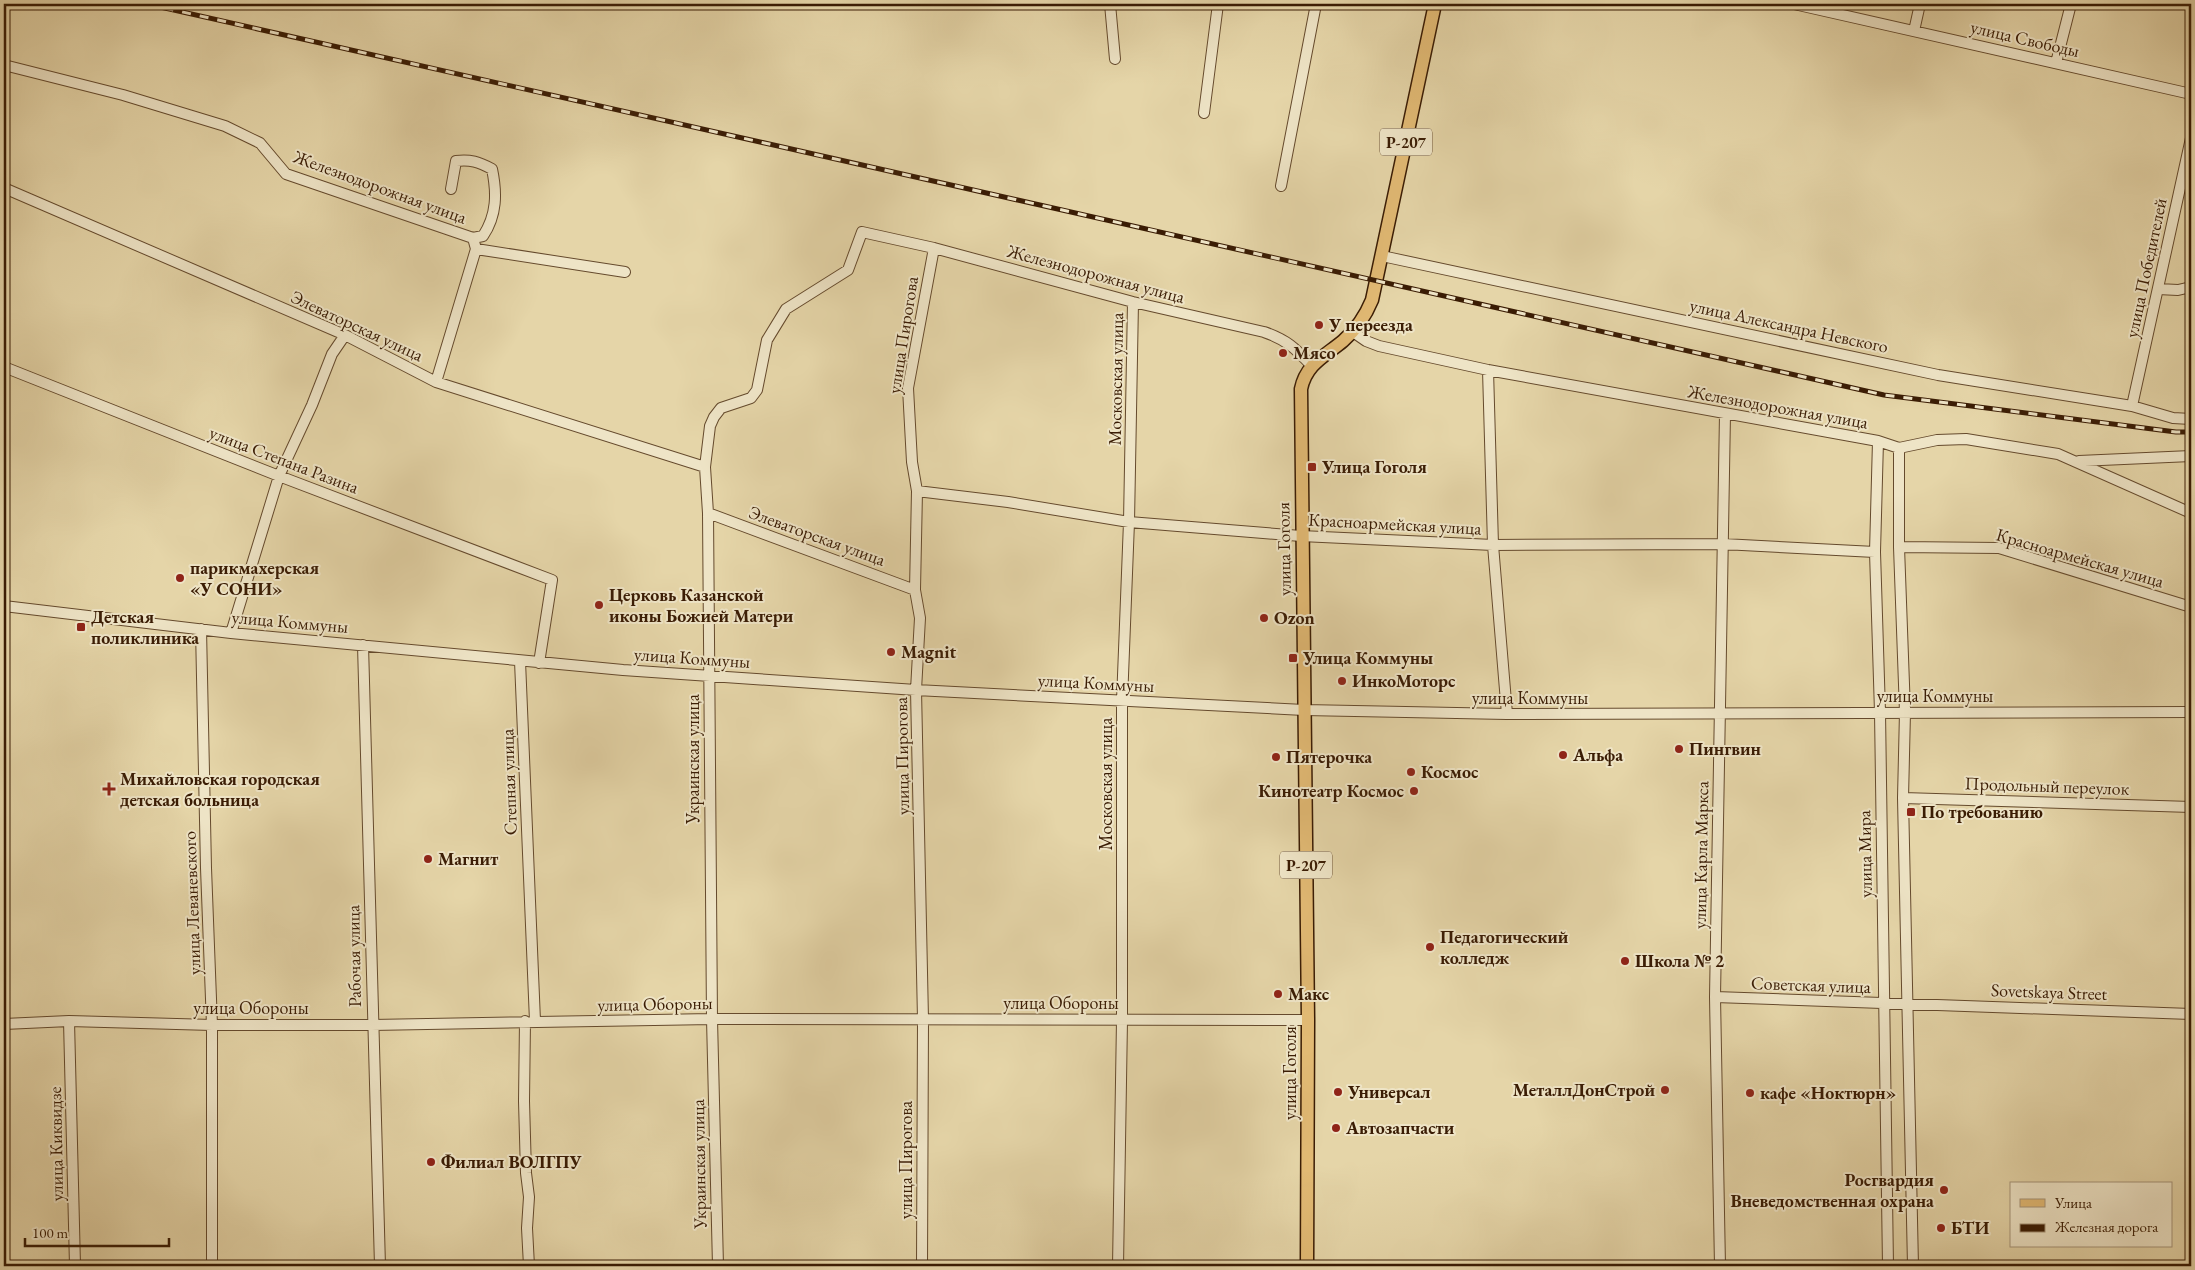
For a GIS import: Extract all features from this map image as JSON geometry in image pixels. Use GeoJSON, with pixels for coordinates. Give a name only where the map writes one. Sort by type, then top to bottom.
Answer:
{"type":"FeatureCollection","features":[{"type":"Feature","properties":{"kind":"main road","name":"Р-207"},"geometry":{"type":"LineString","coordinates":[[1382,256],[1435,4]]}},
{"type":"Feature","properties":{"kind":"main road","name":"улица Гоголя"},"geometry":{"type":"LineString","coordinates":[[1307,1266],[1308,1020],[1301,536],[1301,388],[1303,378],[1311,365],[1353,332],[1367,312],[1382,256]]}},
{"type":"Feature","properties":{"kind":"street"},"geometry":{"type":"LineString","coordinates":[[1110,4],[1115,59]]}},
{"type":"Feature","properties":{"kind":"street"},"geometry":{"type":"LineString","coordinates":[[1204,113],[1218,4]]}},
{"type":"Feature","properties":{"kind":"street"},"geometry":{"type":"LineString","coordinates":[[1282,186],[1316,4]]}},
{"type":"Feature","properties":{"kind":"street","name":"улица Свободы"},"geometry":{"type":"LineString","coordinates":[[1794,4],[2191,94]]}},
{"type":"Feature","properties":{"kind":"street"},"geometry":{"type":"LineString","coordinates":[[1914,31],[1920,4]]}},
{"type":"Feature","properties":{"kind":"street"},"geometry":{"type":"LineString","coordinates":[[2056,63],[2071,4]]}},
{"type":"Feature","properties":{"kind":"street","name":"Железнодорожная улица"},"geometry":{"type":"LineString","coordinates":[[4,65],[123,95],[225,126],[260,142],[286,174],[473,238],[483,236],[489,227],[494,210],[496,189],[492,169],[479,162],[456,161],[451,189]]}},
{"type":"Feature","properties":{"kind":"street","name":"улица Победителей"},"geometry":{"type":"LineString","coordinates":[[2132,406],[2191,138]]}},
{"type":"Feature","properties":{"kind":"street","name":"Элеваторская улица"},"geometry":{"type":"LineString","coordinates":[[4,188],[345,335],[436,382],[705,467]]}},
{"type":"Feature","properties":{"kind":"street","name":"Железнодорожная улица"},"geometry":{"type":"LineString","coordinates":[[862,232],[934,248],[1133,302],[1264,332],[1281,338],[1292,345],[1311,365]]}},
{"type":"Feature","properties":{"kind":"street","name":"Украинская улица"},"geometry":{"type":"LineString","coordinates":[[718,1266],[712,1019],[708,513],[705,467],[710,426],[721,408],[752,398],[757,390],[767,340],[786,310],[848,270],[862,232]]}},
{"type":"Feature","properties":{"kind":"street"},"geometry":{"type":"LineString","coordinates":[[436,382],[476,249],[473,238]]}},
{"type":"Feature","properties":{"kind":"street","name":"улица Пирогова"},"geometry":{"type":"LineString","coordinates":[[922,1266],[923,1019],[916,690],[920,618],[916,590],[916,491],[912,462],[908,388],[934,248]]}},
{"type":"Feature","properties":{"kind":"street"},"geometry":{"type":"LineString","coordinates":[[476,249],[624,272]]}},
{"type":"Feature","properties":{"kind":"street","name":"улица Александра Невского"},"geometry":{"type":"LineString","coordinates":[[1382,256],[1938,375],[2132,406],[2173,418],[2191,419]]}},
{"type":"Feature","properties":{"kind":"street"},"geometry":{"type":"LineString","coordinates":[[2158,289],[2178,290],[2191,287]]}},
{"type":"Feature","properties":{"kind":"street","name":"Московская улица"},"geometry":{"type":"LineString","coordinates":[[1118,1266],[1122,1020],[1122,701],[1130,522],[1133,302]]}},
{"type":"Feature","properties":{"kind":"street","name":"Железнодорожная улица"},"geometry":{"type":"LineString","coordinates":[[1353,332],[1366,341],[1379,346],[1488,370],[1878,441],[1899,448]]}},
{"type":"Feature","properties":{"kind":"street"},"geometry":{"type":"LineString","coordinates":[[231,633],[280,476],[312,405],[332,354],[345,335]]}},
{"type":"Feature","properties":{"kind":"street","name":"улица Степана Разина"},"geometry":{"type":"LineString","coordinates":[[4,367],[280,476],[552,580],[539,663]]}},
{"type":"Feature","properties":{"kind":"street"},"geometry":{"type":"LineString","coordinates":[[1488,370],[1493,545],[1507,714]]}},
{"type":"Feature","properties":{"kind":"street","name":"улица Карла Маркса"},"geometry":{"type":"LineString","coordinates":[[1720,1266],[1714,997],[1725,414]]}},
{"type":"Feature","properties":{"kind":"street"},"geometry":{"type":"LineString","coordinates":[[1913,1266],[1906,1003],[1903,798],[1904,712],[1899,547],[1899,448],[1937,440],[1966,439],[2058,454],[2191,513]]}},
{"type":"Feature","properties":{"kind":"street","name":"улица Мира"},"geometry":{"type":"LineString","coordinates":[[1878,441],[1875,552],[1880,712],[1888,1266]]}},
{"type":"Feature","properties":{"kind":"street"},"geometry":{"type":"LineString","coordinates":[[2076,462],[2191,456]]}},
{"type":"Feature","properties":{"kind":"street","name":"Красноармейская улица"},"geometry":{"type":"LineString","coordinates":[[916,491],[1008,502],[1130,522],[1301,536],[1493,545],[1723,544],[1875,552]]}},
{"type":"Feature","properties":{"kind":"street","name":"Элеваторская улица"},"geometry":{"type":"LineString","coordinates":[[708,513],[916,590]]}},
{"type":"Feature","properties":{"kind":"street","name":"Красноармейская улица"},"geometry":{"type":"LineString","coordinates":[[1899,547],[1999,548],[2191,607]]}},
{"type":"Feature","properties":{"kind":"street","name":"улица Коммуны"},"geometry":{"type":"LineString","coordinates":[[4,606],[231,633],[539,663],[916,690],[1304,710],[1507,714],[2191,712]]}},
{"type":"Feature","properties":{"kind":"street","name":"улица Леваневского"},"geometry":{"type":"LineString","coordinates":[[201,629],[206,868],[212,1025],[212,1266]]}},
{"type":"Feature","properties":{"kind":"street","name":"Рабочая улица"},"geometry":{"type":"LineString","coordinates":[[363,645],[380,1266]]}},
{"type":"Feature","properties":{"kind":"street","name":"Степная улица"},"geometry":{"type":"LineString","coordinates":[[520,661],[530,1021],[524,1101],[526,1173],[529,1197],[527,1228],[529,1266]]}},
{"type":"Feature","properties":{"kind":"street","name":"Продольный переулок"},"geometry":{"type":"LineString","coordinates":[[1903,798],[2191,807]]}},
{"type":"Feature","properties":{"kind":"street","name":"Советская улица"},"geometry":{"type":"LineString","coordinates":[[1714,997],[1883,1004],[1906,1003]]}},
{"type":"Feature","properties":{"kind":"street","name":"Sovetskaya Street"},"geometry":{"type":"LineString","coordinates":[[1906,1003],[2191,1014]]}},
{"type":"Feature","properties":{"kind":"street","name":"улица Обороны"},"geometry":{"type":"LineString","coordinates":[[4,1024],[69,1021],[212,1025],[372,1025],[712,1019],[1308,1020]]}},
{"type":"Feature","properties":{"kind":"street","name":"улица Киквидзе"},"geometry":{"type":"LineString","coordinates":[[69,1021],[75,1266]]}},
{"type":"Feature","properties":{"kind":"railway"},"geometry":{"type":"LineString","coordinates":[[147,4],[1884,395],[2176,432],[2191,432]]}},
{"type":"Feature","properties":{"kind":"place","name":"У переезда"},"geometry":{"type":"Point","coordinates":[1319,325]}},
{"type":"Feature","properties":{"kind":"place","name":"Мясо"},"geometry":{"type":"Point","coordinates":[1283,353]}},
{"type":"Feature","properties":{"kind":"place","name":"Улица Гоголя"},"geometry":{"type":"Point","coordinates":[1312,467]}},
{"type":"Feature","properties":{"kind":"place","name":"парикмахерская «У СОНИ»"},"geometry":{"type":"Point","coordinates":[180,578]}},
{"type":"Feature","properties":{"kind":"place","name":"Церковь Казанской иконы Божией Матери"},"geometry":{"type":"Point","coordinates":[599,605]}},
{"type":"Feature","properties":{"kind":"place","name":"Ozon"},"geometry":{"type":"Point","coordinates":[1264,618]}},
{"type":"Feature","properties":{"kind":"place","name":"Детская поликлиника"},"geometry":{"type":"Point","coordinates":[81,627]}},
{"type":"Feature","properties":{"kind":"place","name":"Magnit"},"geometry":{"type":"Point","coordinates":[891,652]}},
{"type":"Feature","properties":{"kind":"place","name":"Улица Коммуны"},"geometry":{"type":"Point","coordinates":[1293,658]}},
{"type":"Feature","properties":{"kind":"place","name":"ИнкоМоторс"},"geometry":{"type":"Point","coordinates":[1342,681]}},
{"type":"Feature","properties":{"kind":"place","name":"Пингвин"},"geometry":{"type":"Point","coordinates":[1679,749]}},
{"type":"Feature","properties":{"kind":"place","name":"Альфа"},"geometry":{"type":"Point","coordinates":[1563,755]}},
{"type":"Feature","properties":{"kind":"place","name":"Пятерочка"},"geometry":{"type":"Point","coordinates":[1276,757]}},
{"type":"Feature","properties":{"kind":"place","name":"Космос"},"geometry":{"type":"Point","coordinates":[1411,772]}},
{"type":"Feature","properties":{"kind":"place","name":"Михайловская городская детская больница"},"geometry":{"type":"Point","coordinates":[109,789]}},
{"type":"Feature","properties":{"kind":"place","name":"Кинотеатр Космос"},"geometry":{"type":"Point","coordinates":[1414,791]}},
{"type":"Feature","properties":{"kind":"place","name":"По требованию"},"geometry":{"type":"Point","coordinates":[1911,812]}},
{"type":"Feature","properties":{"kind":"place","name":"Магнит"},"geometry":{"type":"Point","coordinates":[428,859]}},
{"type":"Feature","properties":{"kind":"place","name":"Педагогический колледж"},"geometry":{"type":"Point","coordinates":[1430,947]}},
{"type":"Feature","properties":{"kind":"place","name":"Школа № 2"},"geometry":{"type":"Point","coordinates":[1625,961]}},
{"type":"Feature","properties":{"kind":"place","name":"Макс"},"geometry":{"type":"Point","coordinates":[1278,994]}},
{"type":"Feature","properties":{"kind":"place","name":"МеталлДонСтрой"},"geometry":{"type":"Point","coordinates":[1665,1090]}},
{"type":"Feature","properties":{"kind":"place","name":"Универсал"},"geometry":{"type":"Point","coordinates":[1338,1092]}},
{"type":"Feature","properties":{"kind":"place","name":"кафе «Ноктюрн»"},"geometry":{"type":"Point","coordinates":[1750,1093]}},
{"type":"Feature","properties":{"kind":"place","name":"Автозапчасти"},"geometry":{"type":"Point","coordinates":[1336,1128]}},
{"type":"Feature","properties":{"kind":"place","name":"Филиал ВОЛГПУ"},"geometry":{"type":"Point","coordinates":[431,1162]}},
{"type":"Feature","properties":{"kind":"place","name":"Росгвардия Вневедомственная охрана"},"geometry":{"type":"Point","coordinates":[1944,1190]}},
{"type":"Feature","properties":{"kind":"place","name":"БТИ"},"geometry":{"type":"Point","coordinates":[1941,1228]}}]}
